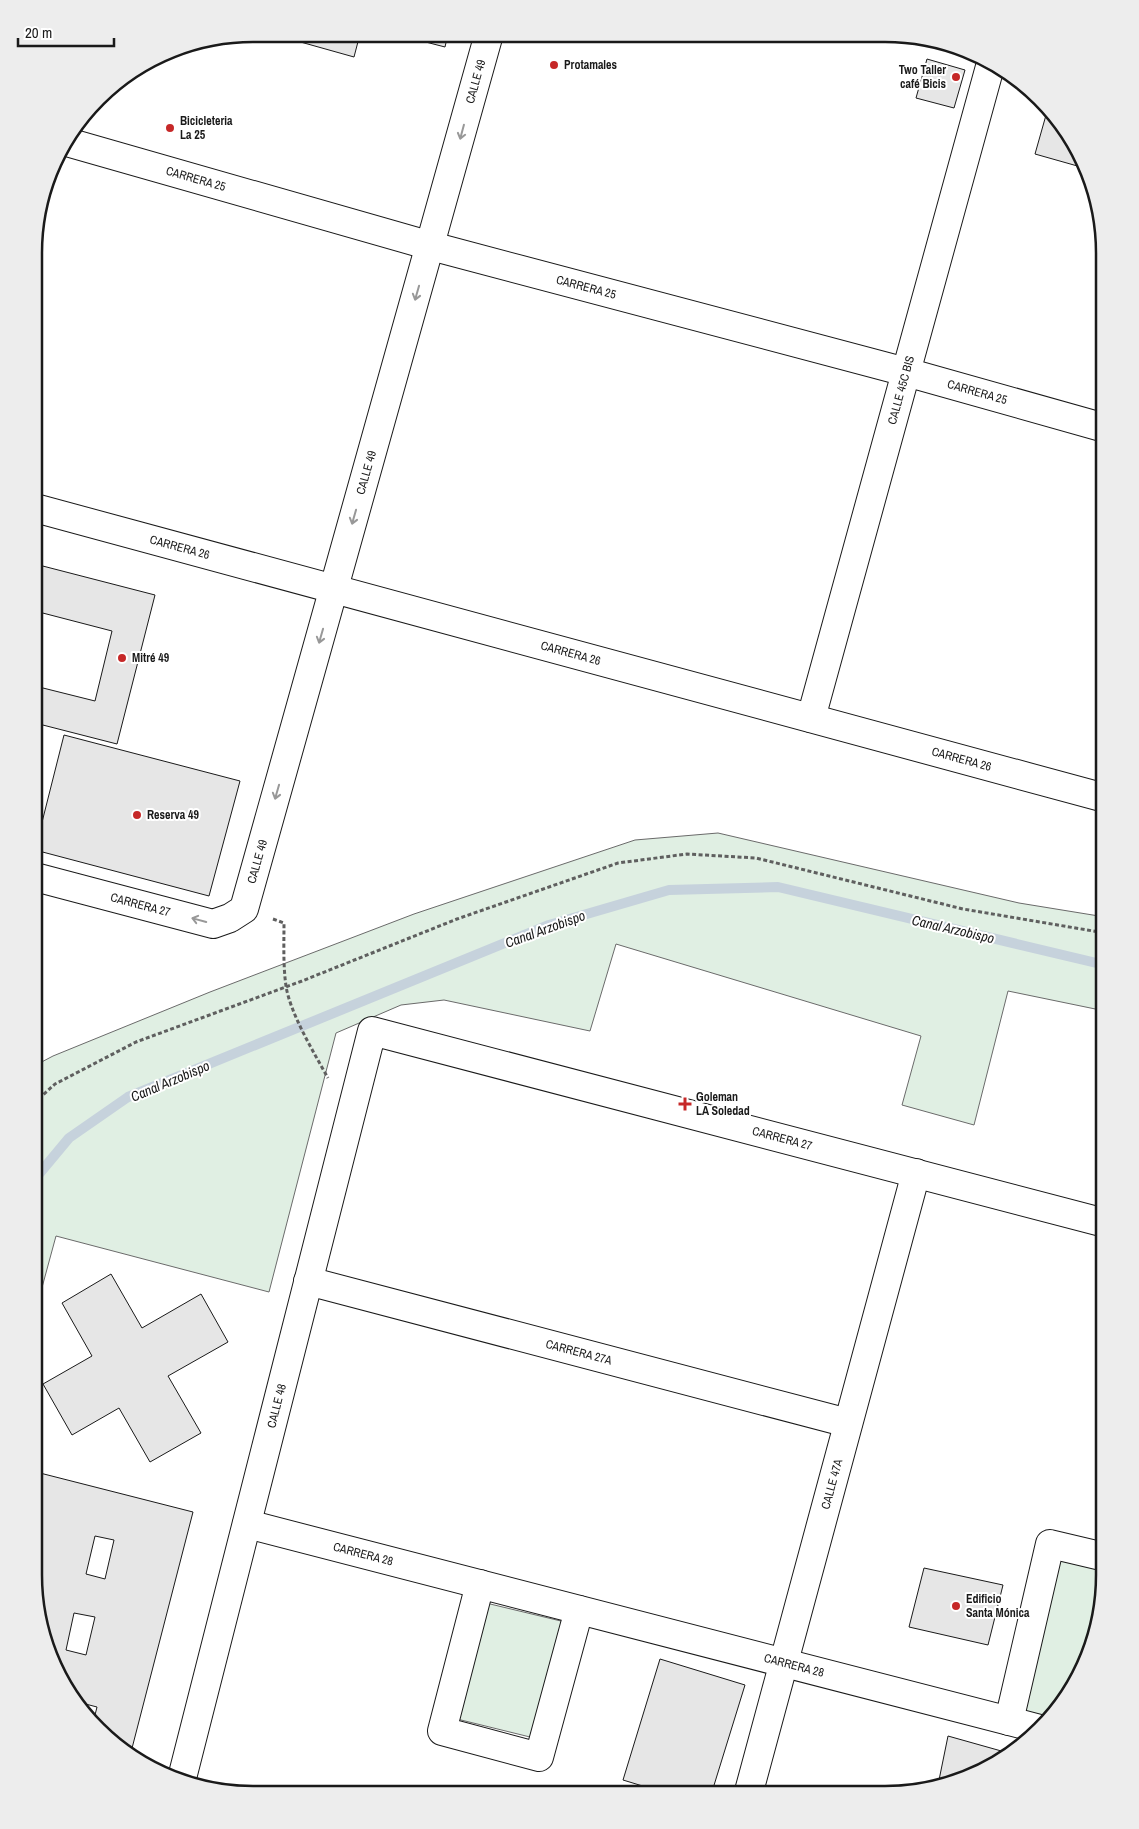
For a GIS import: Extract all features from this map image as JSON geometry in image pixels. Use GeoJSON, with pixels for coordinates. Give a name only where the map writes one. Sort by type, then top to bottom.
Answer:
{"type":"FeatureCollection","features":[{"type":"Feature","properties":{"kind":"street","name":"CALLE 49"},"geometry":{"type":"LineString","coordinates":[[244,909],[487,42]]}},
{"type":"Feature","properties":{"kind":"street","name":"CALLE 45C BIS"},"geometry":{"type":"LineString","coordinates":[[811,718],[989,70]]}},
{"type":"Feature","properties":{"kind":"street","name":"CARRERA 25"},"geometry":{"type":"LineString","coordinates":[[73,144],[431,246],[906,372],[1096,425]]}},
{"type":"Feature","properties":{"kind":"street","name":"CARRERA 26"},"geometry":{"type":"LineString","coordinates":[[42,510],[1096,796]]}},
{"type":"Feature","properties":{"kind":"street","name":"CARRERA 27"},"geometry":{"type":"LineString","coordinates":[[42,878],[213,924],[230,918],[244,909]]}},
{"type":"Feature","properties":{"kind":"street","name":"CARRERA 27"},"geometry":{"type":"LineString","coordinates":[[372,1031],[1096,1221]]}},
{"type":"Feature","properties":{"kind":"street","name":"CALLE 48"},"geometry":{"type":"LineString","coordinates":[[183,1774],[372,1031]]}},
{"type":"Feature","properties":{"kind":"street","name":"CALLE 47A"},"geometry":{"type":"LineString","coordinates":[[750,1786],[916,1173]]}},
{"type":"Feature","properties":{"kind":"street","name":"CARRERA 27A"},"geometry":{"type":"LineString","coordinates":[[308,1281],[848,1423]]}},
{"type":"Feature","properties":{"kind":"street","name":"CARRERA 28"},"geometry":{"type":"LineString","coordinates":[[247,1524],[1033,1727]]}},
{"type":"Feature","properties":{"kind":"street"},"geometry":{"type":"LineString","coordinates":[[1009,1721],[1050,1544],[1096,1555]]}},
{"type":"Feature","properties":{"kind":"street"},"geometry":{"type":"LineString","coordinates":[[480,1584],[442,1731],[539,1757],[579,1610]]}},
{"type":"Feature","properties":{"kind":"path"},"geometry":{"type":"LineString","coordinates":[[42,1096],[55,1084],[136,1042],[286,988],[457,919],[618,863],[687,854],[756,858],[963,909],[1096,931]]}},
{"type":"Feature","properties":{"kind":"path"},"geometry":{"type":"LineString","coordinates":[[284,923],[286,988],[308,1041]]}},
{"type":"Feature","properties":{"kind":"green space"},"geometry":{"type":"Polygon","coordinates":[[[718,833],[1019,903],[1096,916],[1096,1009],[1008,991],[974,1125],[902,1105],[921,1036],[616,944],[590,1031],[444,1000],[401,1005],[336,1033],[269,1292],[56,1236],[42,1288],[42,1062],[210,992],[414,914],[635,840],[718,833]]]}},
{"type":"Feature","properties":{"kind":"green space"},"geometry":{"type":"Polygon","coordinates":[[[1050,1544],[1096,1555],[1095,1603],[1089,1630],[1075,1669],[1053,1704],[1033,1727],[1009,1721],[1050,1544]]]}},
{"type":"Feature","properties":{"kind":"green space"},"geometry":{"type":"Polygon","coordinates":[[[486,1603],[565,1622],[530,1737],[457,1719],[486,1603]]]}},
{"type":"Feature","properties":{"kind":"building"},"geometry":{"type":"Polygon","coordinates":[[[301,42],[358,42],[354,57],[301,42]]]}},
{"type":"Feature","properties":{"kind":"building"},"geometry":{"type":"Polygon","coordinates":[[[426,42],[446,42],[445,47],[426,42]]]}},
{"type":"Feature","properties":{"kind":"building"},"geometry":{"type":"Polygon","coordinates":[[[927,59],[965,70],[954,108],[916,98],[927,59]]]}},
{"type":"Feature","properties":{"kind":"building"},"geometry":{"type":"Polygon","coordinates":[[[1046,116],[1061,136],[1077,166],[1035,154],[1046,116]]]}},
{"type":"Feature","properties":{"kind":"building","name":"Mitré 49"},"geometry":{"type":"Polygon","coordinates":[[[42,566],[155,595],[117,744],[42,725],[42,688],[95,701],[112,631],[42,613],[42,566]]]}},
{"type":"Feature","properties":{"kind":"building","name":"Reserva 49"},"geometry":{"type":"Polygon","coordinates":[[[64,735],[240,781],[209,896],[42,852],[42,822],[64,735]]]}},
{"type":"Feature","properties":{"kind":"building"},"geometry":{"type":"Polygon","coordinates":[[[111,1274],[142,1328],[201,1294],[228,1342],[168,1376],[201,1433],[150,1462],[119,1408],[72,1435],[43,1384],[92,1356],[62,1303],[111,1274]]]}},
{"type":"Feature","properties":{"kind":"building"},"geometry":{"type":"Polygon","coordinates":[[[42,1474],[193,1512],[132,1748],[95,1715],[97,1707],[86,1704],[78,1693],[64,1669],[50,1630],[44,1603],[42,1576],[42,1474]],[[95,1536],[86,1574],[105,1579],[114,1540],[95,1536]],[[74,1613],[66,1650],[86,1655],[95,1617],[74,1613]]]}},
{"type":"Feature","properties":{"kind":"building","name":"Edificio Santa Mónica"},"geometry":{"type":"Polygon","coordinates":[[[924,1568],[1003,1585],[988,1645],[909,1627],[924,1568]]]}},
{"type":"Feature","properties":{"kind":"building"},"geometry":{"type":"Polygon","coordinates":[[[660,1659],[745,1685],[714,1786],[643,1786],[623,1780],[660,1659]]]}},
{"type":"Feature","properties":{"kind":"building"},"geometry":{"type":"Polygon","coordinates":[[[948,1736],[1002,1751],[979,1765],[939,1779],[948,1736]]]}},
{"type":"Feature","properties":{"kind":"waterway","name":"Canal Arzobispo"},"geometry":{"type":"LineString","coordinates":[[42,1170],[69,1138],[128,1097],[549,925],[669,890],[778,887],[1096,963]]}},
{"type":"Feature","properties":{"kind":"place","name":"Protamales"},"geometry":{"type":"Point","coordinates":[554,65]}},
{"type":"Feature","properties":{"kind":"place","name":"Two Taller café Bicis"},"geometry":{"type":"Point","coordinates":[956,77]}},
{"type":"Feature","properties":{"kind":"place","name":"Bicicleteria La 25"},"geometry":{"type":"Point","coordinates":[170,128]}},
{"type":"Feature","properties":{"kind":"place","name":"Mitré 49"},"geometry":{"type":"Point","coordinates":[122,658]}},
{"type":"Feature","properties":{"kind":"place","name":"Reserva 49"},"geometry":{"type":"Point","coordinates":[137,815]}},
{"type":"Feature","properties":{"kind":"place","name":"Goleman LA Soledad"},"geometry":{"type":"Point","coordinates":[685,1104]}},
{"type":"Feature","properties":{"kind":"place","name":"Edificio Santa Mónica"},"geometry":{"type":"Point","coordinates":[956,1606]}}]}
